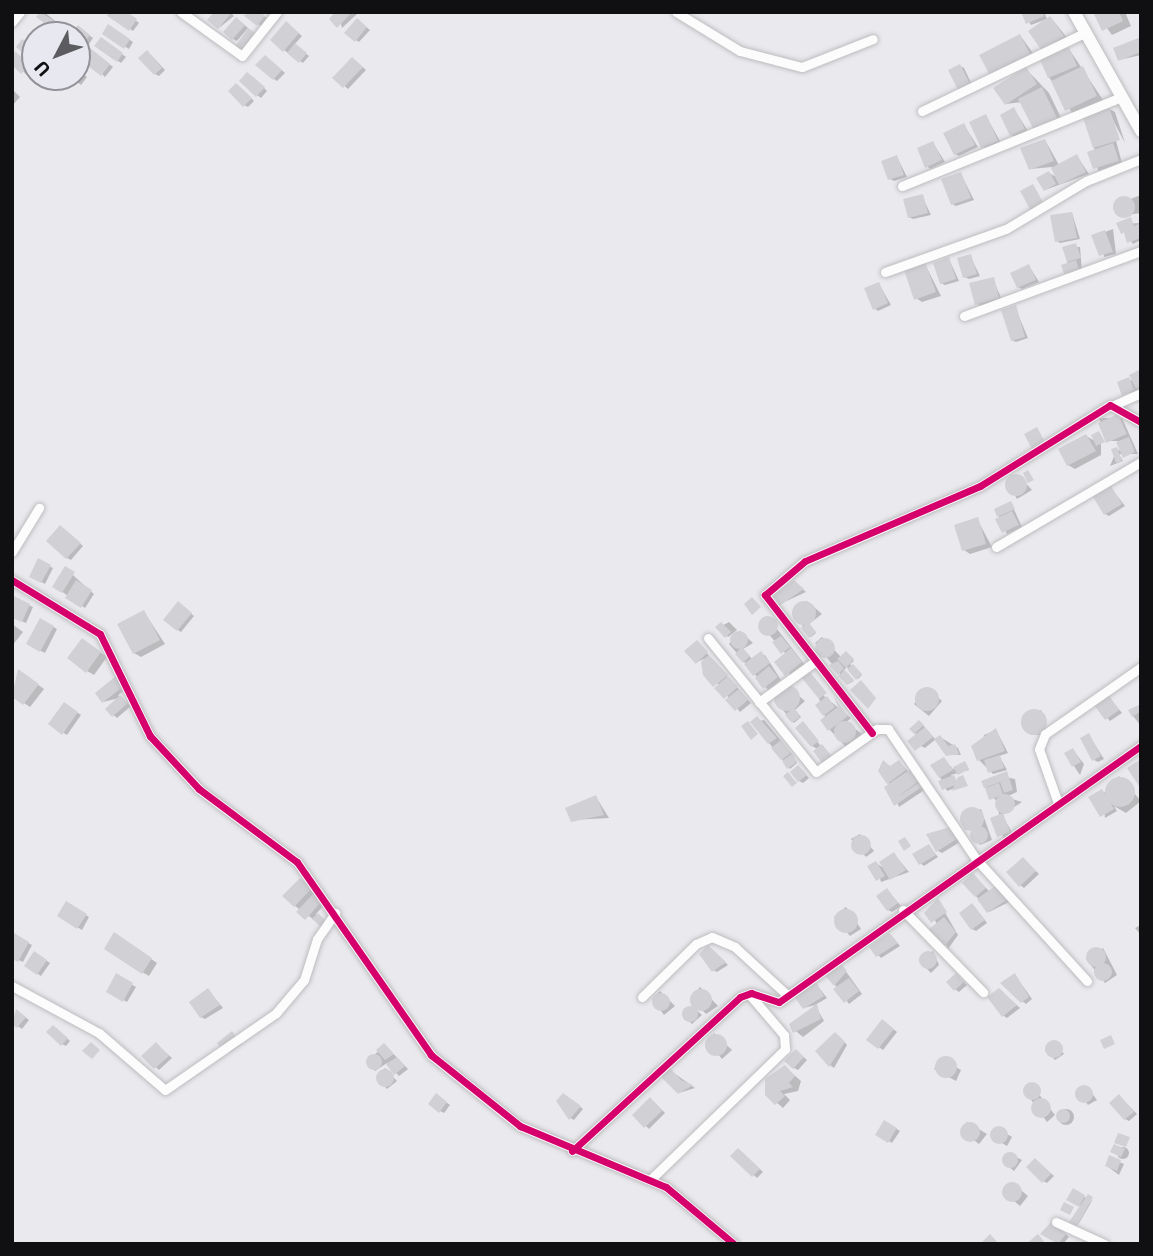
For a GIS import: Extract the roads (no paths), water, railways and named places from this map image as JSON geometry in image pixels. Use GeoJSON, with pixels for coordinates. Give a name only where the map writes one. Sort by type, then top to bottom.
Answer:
{"type":"FeatureCollection","features":[{"type":"Feature","properties":{"kind":"street"},"geometry":{"type":"LineString","coordinates":[[12,22],[20,12]]}},
{"type":"Feature","properties":{"kind":"street"},"geometry":{"type":"LineString","coordinates":[[181,12],[242,56],[277,12]]}},
{"type":"Feature","properties":{"kind":"street"},"geometry":{"type":"LineString","coordinates":[[676,12],[740,51],[793,66],[825,62],[873,38]]}},
{"type":"Feature","properties":{"kind":"street"},"geometry":{"type":"LineString","coordinates":[[1076,13],[1141,131]]}},
{"type":"Feature","properties":{"kind":"street"},"geometry":{"type":"LineString","coordinates":[[922,111],[1086,32]]}},
{"type":"Feature","properties":{"kind":"street"},"geometry":{"type":"LineString","coordinates":[[902,186],[1121,97]]}},
{"type":"Feature","properties":{"kind":"street"},"geometry":{"type":"LineString","coordinates":[[885,272],[1006,229],[1086,181],[1141,159]]}},
{"type":"Feature","properties":{"kind":"street"},"geometry":{"type":"LineString","coordinates":[[964,316],[1141,251]]}},
{"type":"Feature","properties":{"kind":"street"},"geometry":{"type":"LineString","coordinates":[[872,733],[765,602],[769,591],[805,561],[980,486],[1116,404],[1141,393]]}},
{"type":"Feature","properties":{"kind":"street"},"geometry":{"type":"LineString","coordinates":[[1116,404],[1141,422]]}},
{"type":"Feature","properties":{"kind":"street"},"geometry":{"type":"LineString","coordinates":[[996,547],[1141,462]]}},
{"type":"Feature","properties":{"kind":"street"},"geometry":{"type":"LineString","coordinates":[[12,552],[39,508]]}},
{"type":"Feature","properties":{"kind":"street"},"geometry":{"type":"LineString","coordinates":[[12,580],[100,634],[150,736],[199,789],[297,862],[335,913],[421,1045],[513,1121],[572,1151],[651,1179],[733,1244]]}},
{"type":"Feature","properties":{"kind":"street"},"geometry":{"type":"LineString","coordinates":[[708,639],[816,772],[884,726],[895,737],[976,859],[1087,981]]}},
{"type":"Feature","properties":{"kind":"street"},"geometry":{"type":"LineString","coordinates":[[759,702],[814,662]]}},
{"type":"Feature","properties":{"kind":"street"},"geometry":{"type":"LineString","coordinates":[[1056,804],[1039,750],[1045,734],[1141,667]]}},
{"type":"Feature","properties":{"kind":"street"},"geometry":{"type":"LineString","coordinates":[[748,993],[774,1003],[1141,746]]}},
{"type":"Feature","properties":{"kind":"street"},"geometry":{"type":"LineString","coordinates":[[903,911],[983,992]]}},
{"type":"Feature","properties":{"kind":"street"},"geometry":{"type":"LineString","coordinates":[[12,986],[99,1033],[165,1090],[276,1013],[304,980],[317,939],[335,913]]}},
{"type":"Feature","properties":{"kind":"street"},"geometry":{"type":"LineString","coordinates":[[642,997],[696,944],[712,937],[735,947],[786,995]]}},
{"type":"Feature","properties":{"kind":"street"},"geometry":{"type":"LineString","coordinates":[[572,1151],[748,993]]}},
{"type":"Feature","properties":{"kind":"street"},"geometry":{"type":"LineString","coordinates":[[651,1179],[785,1049],[783,1035],[748,993]]}},
{"type":"Feature","properties":{"kind":"street"},"geometry":{"type":"LineString","coordinates":[[1056,1222],[1104,1244]]}}]}
